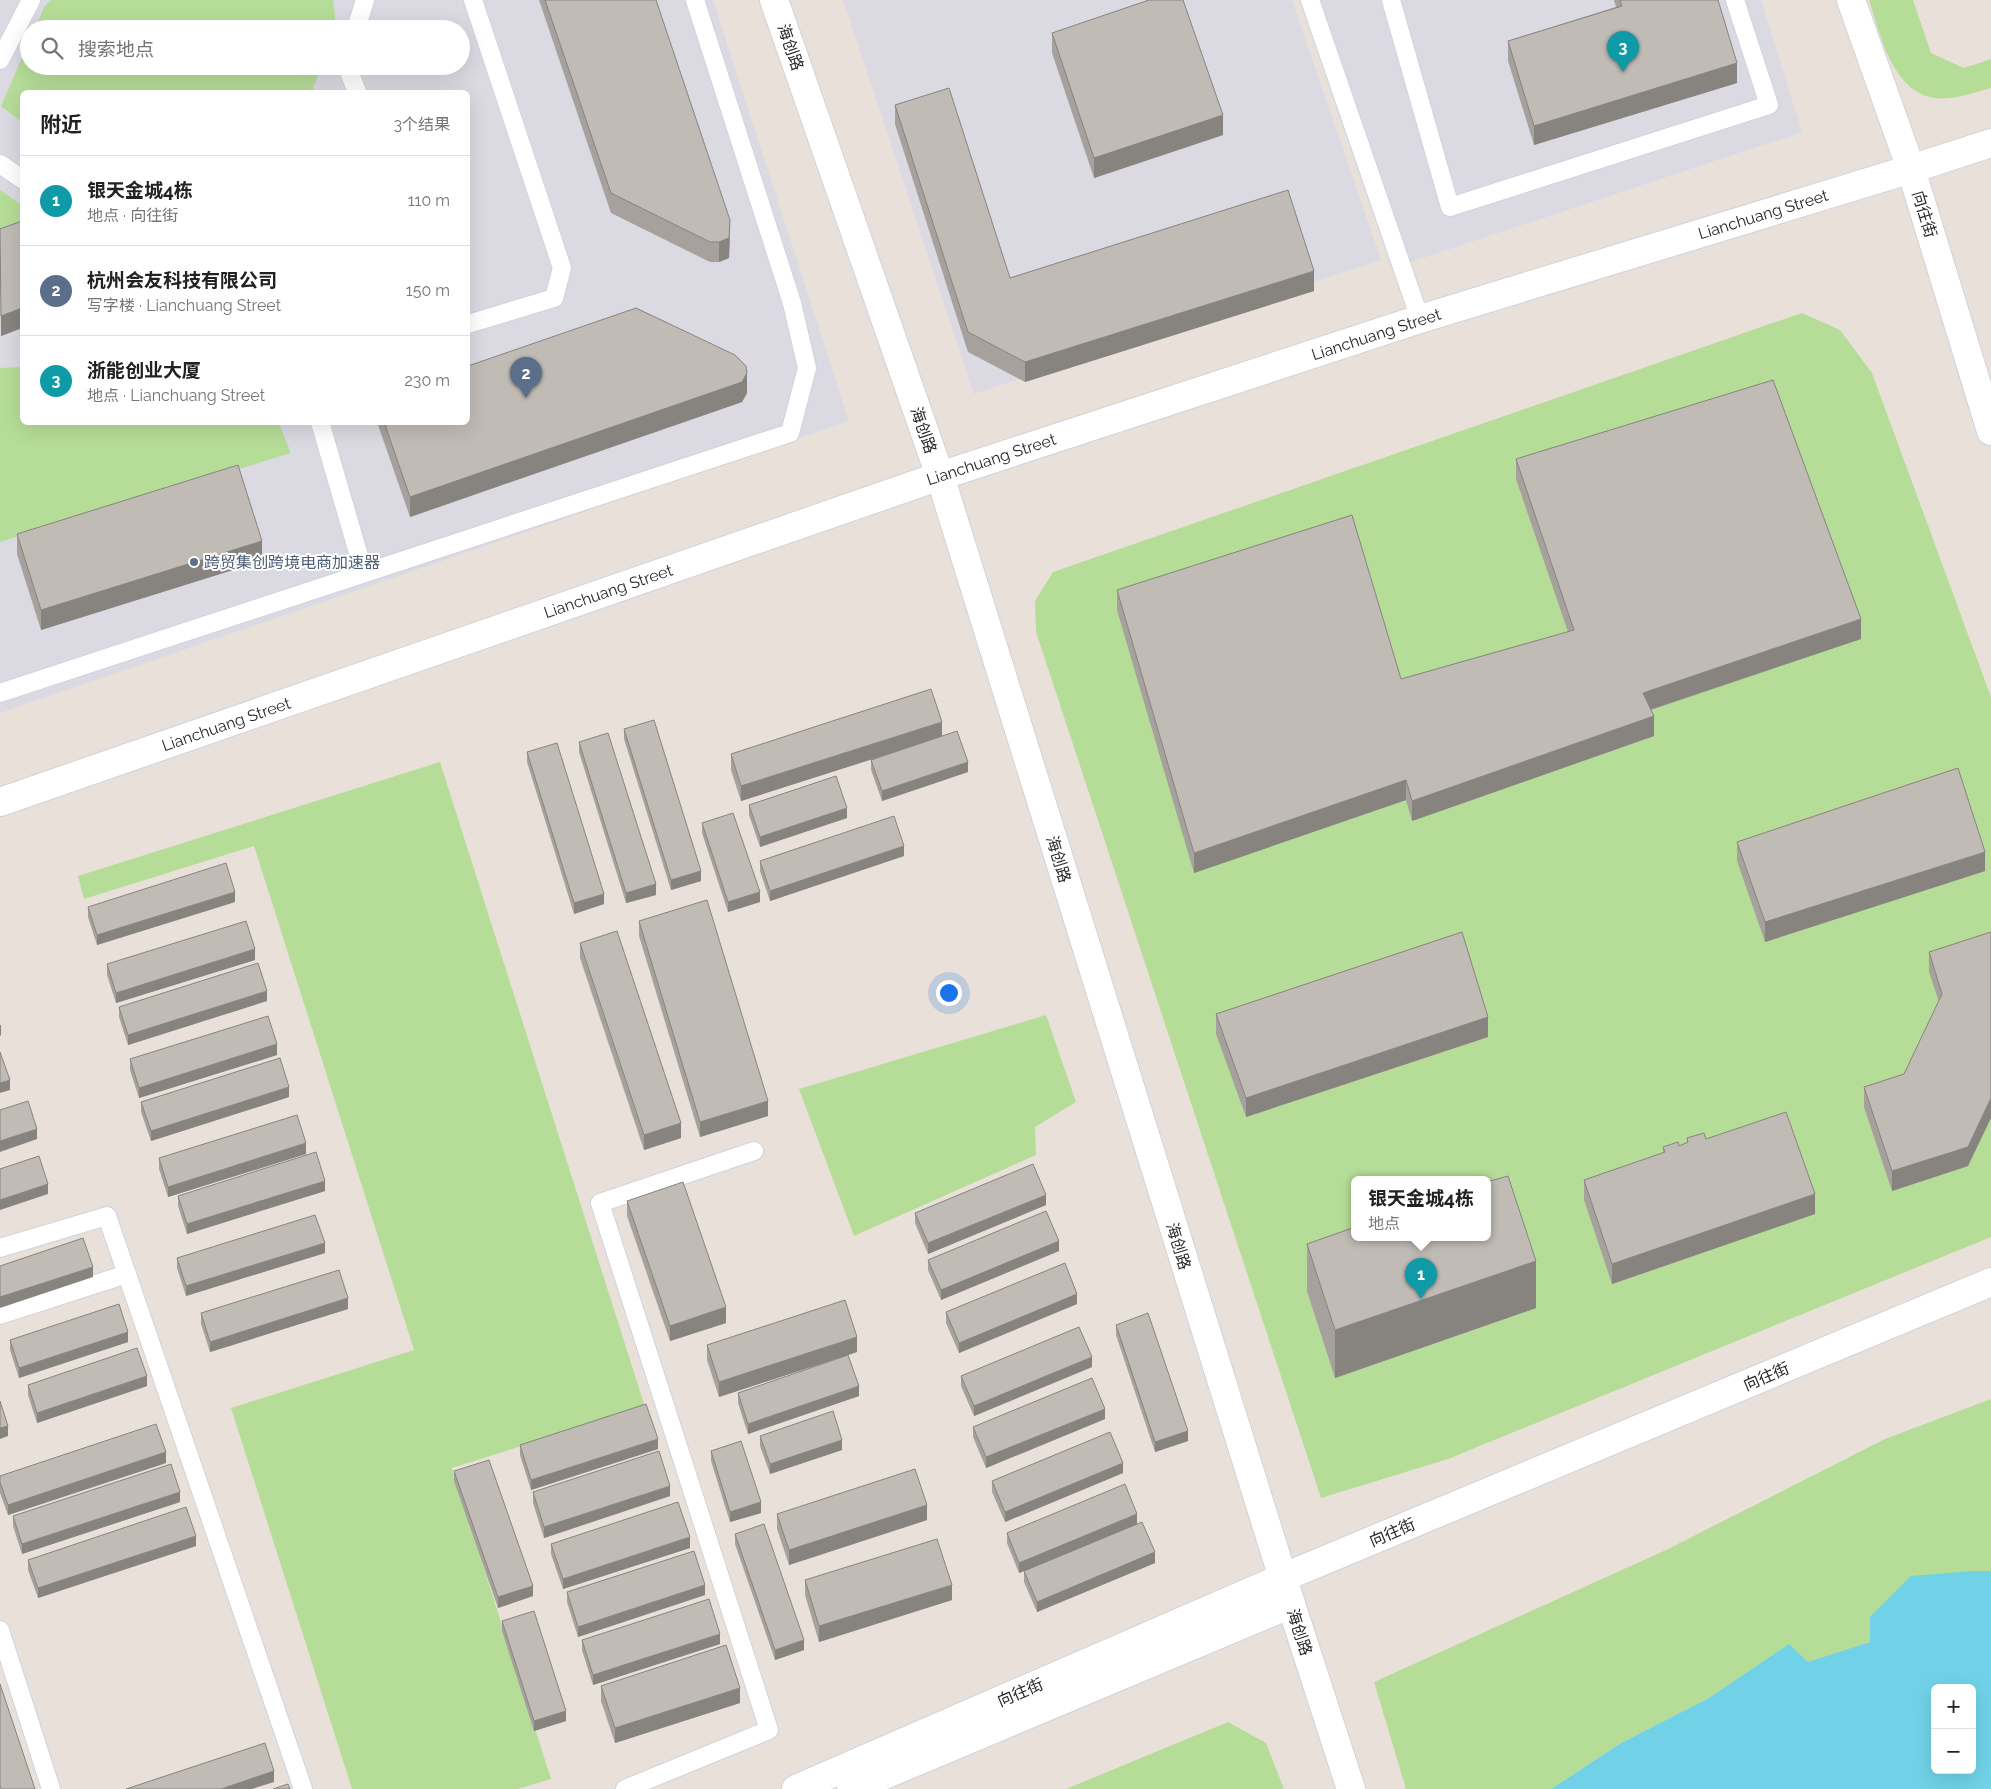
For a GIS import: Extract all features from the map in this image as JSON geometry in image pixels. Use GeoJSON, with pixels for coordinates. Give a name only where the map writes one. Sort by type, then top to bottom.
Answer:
{"type":"FeatureCollection","features":[{"type":"Feature","properties":{"kind":"street","name":"海创路"},"geometry":{"type":"LineString","coordinates":[[774,0],[940,476],[1282,1578],[1351,1789]]}},
{"type":"Feature","properties":{"kind":"street","name":"向往街"},"geometry":{"type":"LineString","coordinates":[[1851,0],[1911,169],[1991,431]]}},
{"type":"Feature","properties":{"kind":"street","name":"Lianchuang Street"},"geometry":{"type":"LineString","coordinates":[[0,802],[940,476],[1420,319],[1911,169],[1991,142]]}},
{"type":"Feature","properties":{"kind":"street","name":"向往街"},"geometry":{"type":"LineString","coordinates":[[796,1789],[1282,1578],[1991,1282]]}},
{"type":"Feature","properties":{"kind":"street","name":"向往街"},"geometry":{"type":"LineString","coordinates":[[851,1789],[1291,1604]]}},
{"type":"Feature","properties":{"kind":"lane"},"geometry":{"type":"LineString","coordinates":[[21,20],[31,0]]}},
{"type":"Feature","properties":{"kind":"lane"},"geometry":{"type":"LineString","coordinates":[[359,20],[365,0]]}},
{"type":"Feature","properties":{"kind":"lane"},"geometry":{"type":"LineString","coordinates":[[470,323],[554,298],[562,268],[473,0]]}},
{"type":"Feature","properties":{"kind":"lane"},"geometry":{"type":"LineString","coordinates":[[0,693],[790,433],[808,368],[792,303],[696,0]]}},
{"type":"Feature","properties":{"kind":"lane"},"geometry":{"type":"LineString","coordinates":[[1310,0],[1420,319]]}},
{"type":"Feature","properties":{"kind":"lane"},"geometry":{"type":"LineString","coordinates":[[1391,0],[1450,207],[1769,105],[1735,0]]}},
{"type":"Feature","properties":{"kind":"lane"},"geometry":{"type":"LineString","coordinates":[[0,60],[20,21]]}},
{"type":"Feature","properties":{"kind":"lane"},"geometry":{"type":"LineString","coordinates":[[350,75],[356,90]]}},
{"type":"Feature","properties":{"kind":"lane"},"geometry":{"type":"LineString","coordinates":[[0,164],[20,178]]}},
{"type":"Feature","properties":{"kind":"lane"},"geometry":{"type":"LineString","coordinates":[[321,425],[364,573]]}},
{"type":"Feature","properties":{"kind":"lane"},"geometry":{"type":"LineString","coordinates":[[625,1789],[769,1730],[600,1203],[754,1151]]}},
{"type":"Feature","properties":{"kind":"lane"},"geometry":{"type":"LineString","coordinates":[[0,1248],[107,1216],[303,1789]]}},
{"type":"Feature","properties":{"kind":"lane"},"geometry":{"type":"LineString","coordinates":[[0,1315],[127,1274]]}},
{"type":"Feature","properties":{"kind":"lane"},"geometry":{"type":"LineString","coordinates":[[0,1630],[51,1789]]}},
{"type":"Feature","properties":{"kind":"shaded area"},"geometry":{"type":"Polygon","coordinates":[[[0,0],[713,0],[849,421],[0,713],[0,0]]]}},
{"type":"Feature","properties":{"kind":"shaded area"},"geometry":{"type":"Polygon","coordinates":[[[843,0],[1292,0],[1381,260],[974,394],[843,0]]]}},
{"type":"Feature","properties":{"kind":"shaded area"},"geometry":{"type":"Polygon","coordinates":[[[1314,0],[1761,0],[1802,132],[1399,266],[1314,0]]]}},
{"type":"Feature","properties":{"kind":"green space"},"geometry":{"type":"Polygon","coordinates":[[[51,0],[333,0],[336,20],[39,20],[44,7],[51,0]]]}},
{"type":"Feature","properties":{"kind":"green space"},"geometry":{"type":"Polygon","coordinates":[[[1869,0],[1913,0],[1931,53],[1964,68],[1991,59],[1991,88],[1944,98],[1930,97],[1917,91],[1896,71],[1883,43],[1869,0]]]}},
{"type":"Feature","properties":{"kind":"green space"},"geometry":{"type":"Polygon","coordinates":[[[20,63],[20,75],[318,75],[313,90],[20,90],[20,120],[1,106],[20,63]]]}},
{"type":"Feature","properties":{"kind":"green space"},"geometry":{"type":"Polygon","coordinates":[[[0,190],[20,204],[20,231],[0,237],[0,190]]]}},
{"type":"Feature","properties":{"kind":"green space"},"geometry":{"type":"Polygon","coordinates":[[[1802,313],[1840,330],[1872,373],[1991,697],[1991,1237],[1448,1459],[1321,1498],[1036,632],[1035,601],[1053,572],[1802,313]]]}},
{"type":"Feature","properties":{"kind":"green space"},"geometry":{"type":"Polygon","coordinates":[[[20,367],[20,425],[280,425],[291,453],[0,542],[0,368],[20,367]]]}},
{"type":"Feature","properties":{"kind":"green space"},"geometry":{"type":"Polygon","coordinates":[[[440,762],[645,1407],[452,1468],[551,1779],[518,1789],[352,1789],[231,1408],[414,1350],[254,846],[84,899],[78,876],[440,762]]]}},
{"type":"Feature","properties":{"kind":"green space"},"geometry":{"type":"Polygon","coordinates":[[[1046,1015],[1076,1102],[1035,1127],[1036,1155],[854,1236],[799,1089],[1046,1015]]]}},
{"type":"Feature","properties":{"kind":"green space"},"geometry":{"type":"Polygon","coordinates":[[[1991,1399],[1991,1571],[1972,1571],[1870,1642],[1709,1698],[1621,1743],[1551,1789],[1406,1789],[1374,1682],[1666,1550],[1885,1439],[1991,1399]]]}},
{"type":"Feature","properties":{"kind":"green space"},"geometry":{"type":"Polygon","coordinates":[[[1228,1722],[1266,1743],[1284,1789],[1066,1789],[1228,1722]]]}},
{"type":"Feature","properties":{"kind":"water"},"geometry":{"type":"Polygon","coordinates":[[[1991,1571],[1991,1789],[1551,1789],[1621,1743],[1709,1698],[1789,1644],[1808,1662],[1870,1642],[1870,1617],[1911,1576],[1991,1571]]]}},
{"type":"Feature","properties":{"kind":"building"},"geometry":{"type":"Polygon","coordinates":[[[545,0],[656,0],[730,220],[729,238],[719,242],[710,242],[611,193],[545,0]]]}},
{"type":"Feature","properties":{"kind":"building"},"geometry":{"type":"Polygon","coordinates":[[[1149,0],[1183,0],[1223,115],[1094,158],[1052,33],[1149,0]]]}},
{"type":"Feature","properties":{"kind":"building"},"geometry":{"type":"Polygon","coordinates":[[[1620,0],[1718,0],[1737,63],[1534,126],[1508,41],[1622,6],[1620,0]]]}},
{"type":"Feature","properties":{"kind":"building"},"geometry":{"type":"Polygon","coordinates":[[[949,88],[1010,278],[1288,190],[1314,271],[1025,362],[968,332],[895,105],[949,88]]]}},
{"type":"Feature","properties":{"kind":"building"},"geometry":{"type":"Polygon","coordinates":[[[20,222],[20,309],[1,316],[0,229],[20,222]]]}},
{"type":"Feature","properties":{"kind":"building"},"geometry":{"type":"Polygon","coordinates":[[[636,308],[735,355],[746,366],[747,373],[742,382],[410,497],[385,425],[470,425],[470,365],[636,308]]]}},
{"type":"Feature","properties":{"kind":"building"},"geometry":{"type":"Polygon","coordinates":[[[1773,380],[1861,619],[1643,693],[1654,716],[1412,801],[1406,780],[1194,853],[1117,590],[1352,515],[1401,679],[1574,630],[1516,459],[1773,380]]]}},
{"type":"Feature","properties":{"kind":"building"},"geometry":{"type":"Polygon","coordinates":[[[238,465],[262,541],[41,610],[17,534],[238,465]]]}},
{"type":"Feature","properties":{"kind":"building"},"geometry":{"type":"Polygon","coordinates":[[[931,689],[942,722],[741,786],[731,754],[931,689]]]}},
{"type":"Feature","properties":{"kind":"building"},"geometry":{"type":"Polygon","coordinates":[[[654,720],[701,871],[671,880],[624,729],[654,720]]]}},
{"type":"Feature","properties":{"kind":"building"},"geometry":{"type":"Polygon","coordinates":[[[957,731],[968,762],[882,791],[871,760],[957,731]]]}},
{"type":"Feature","properties":{"kind":"building"},"geometry":{"type":"Polygon","coordinates":[[[608,733],[656,884],[626,893],[579,742],[608,733]]]}},
{"type":"Feature","properties":{"kind":"building"},"geometry":{"type":"Polygon","coordinates":[[[557,743],[604,894],[574,903],[527,752],[557,743]]]}},
{"type":"Feature","properties":{"kind":"building"},"geometry":{"type":"Polygon","coordinates":[[[1958,768],[1985,852],[1765,922],[1737,842],[1958,768]]]}},
{"type":"Feature","properties":{"kind":"building"},"geometry":{"type":"Polygon","coordinates":[[[836,776],[847,808],[760,837],[749,805],[836,776]]]}},
{"type":"Feature","properties":{"kind":"building"},"geometry":{"type":"Polygon","coordinates":[[[733,813],[760,892],[728,902],[702,823],[733,813]]]}},
{"type":"Feature","properties":{"kind":"building"},"geometry":{"type":"Polygon","coordinates":[[[894,816],[904,846],[770,891],[760,861],[894,816]]]}},
{"type":"Feature","properties":{"kind":"building"},"geometry":{"type":"Polygon","coordinates":[[[226,863],[235,892],[97,935],[88,907],[226,863]]]}},
{"type":"Feature","properties":{"kind":"building"},"geometry":{"type":"Polygon","coordinates":[[[707,900],[768,1101],[700,1122],[639,921],[707,900]]]}},
{"type":"Feature","properties":{"kind":"building"},"geometry":{"type":"Polygon","coordinates":[[[246,921],[255,949],[116,993],[107,964],[246,921]]]}},
{"type":"Feature","properties":{"kind":"building"},"geometry":{"type":"Polygon","coordinates":[[[617,931],[681,1123],[644,1135],[580,943],[617,931]]]}},
{"type":"Feature","properties":{"kind":"building"},"geometry":{"type":"Polygon","coordinates":[[[1462,932],[1488,1017],[1246,1098],[1216,1014],[1462,932]]]}},
{"type":"Feature","properties":{"kind":"building"},"geometry":{"type":"Polygon","coordinates":[[[1991,932],[1991,1098],[1968,1147],[1892,1171],[1864,1087],[1904,1074],[1942,994],[1929,952],[1991,932]]]}},
{"type":"Feature","properties":{"kind":"building"},"geometry":{"type":"Polygon","coordinates":[[[258,963],[267,991],[128,1035],[119,1007],[258,963]]]}},
{"type":"Feature","properties":{"kind":"building"},"geometry":{"type":"Polygon","coordinates":[[[268,1016],[277,1044],[139,1088],[130,1059],[268,1016]]]}},
{"type":"Feature","properties":{"kind":"building"},"geometry":{"type":"Polygon","coordinates":[[[0,1052],[10,1080],[0,1083],[0,1052]]]}},
{"type":"Feature","properties":{"kind":"building"},"geometry":{"type":"Polygon","coordinates":[[[280,1058],[289,1087],[151,1131],[141,1102],[280,1058]]]}},
{"type":"Feature","properties":{"kind":"building"},"geometry":{"type":"Polygon","coordinates":[[[28,1101],[37,1129],[0,1141],[0,1110],[28,1101]]]}},
{"type":"Feature","properties":{"kind":"building"},"geometry":{"type":"Polygon","coordinates":[[[1786,1112],[1815,1194],[1612,1264],[1584,1180],[1665,1152],[1663,1147],[1678,1142],[1679,1146],[1688,1142],[1687,1138],[1704,1133],[1706,1139],[1786,1112]]]}},
{"type":"Feature","properties":{"kind":"building"},"geometry":{"type":"Polygon","coordinates":[[[297,1115],[306,1143],[168,1187],[159,1158],[297,1115]]]}},
{"type":"Feature","properties":{"kind":"building"},"geometry":{"type":"Polygon","coordinates":[[[316,1152],[325,1181],[187,1224],[178,1196],[316,1152]]]}},
{"type":"Feature","properties":{"kind":"building"},"geometry":{"type":"Polygon","coordinates":[[[39,1156],[48,1184],[0,1200],[0,1169],[39,1156]]]}},
{"type":"Feature","properties":{"kind":"building"},"geometry":{"type":"Polygon","coordinates":[[[1033,1164],[1046,1195],[928,1243],[915,1213],[1033,1164]]]}},
{"type":"Feature","properties":{"kind":"building"},"geometry":{"type":"Polygon","coordinates":[[[1508,1176],[1536,1261],[1335,1330],[1307,1244],[1351,1228],[1351,1241],[1491,1241],[1491,1181],[1508,1176]]]}},
{"type":"Feature","properties":{"kind":"building"},"geometry":{"type":"Polygon","coordinates":[[[683,1182],[726,1307],[670,1326],[627,1201],[683,1182]]]}},
{"type":"Feature","properties":{"kind":"building"},"geometry":{"type":"Polygon","coordinates":[[[1046,1211],[1059,1241],[941,1290],[928,1260],[1046,1211]]]}},
{"type":"Feature","properties":{"kind":"building"},"geometry":{"type":"Polygon","coordinates":[[[315,1215],[325,1243],[186,1286],[177,1258],[315,1215]]]}},
{"type":"Feature","properties":{"kind":"building"},"geometry":{"type":"Polygon","coordinates":[[[83,1238],[93,1267],[0,1297],[0,1266],[83,1238]]]}},
{"type":"Feature","properties":{"kind":"building"},"geometry":{"type":"Polygon","coordinates":[[[1065,1263],[1077,1294],[959,1343],[946,1312],[1065,1263]]]}},
{"type":"Feature","properties":{"kind":"building"},"geometry":{"type":"Polygon","coordinates":[[[339,1270],[348,1298],[210,1342],[201,1313],[339,1270]]]}},
{"type":"Feature","properties":{"kind":"building"},"geometry":{"type":"Polygon","coordinates":[[[845,1300],[857,1337],[719,1382],[707,1345],[845,1300]]]}},
{"type":"Feature","properties":{"kind":"building"},"geometry":{"type":"Polygon","coordinates":[[[119,1304],[128,1332],[19,1368],[10,1340],[119,1304]]]}},
{"type":"Feature","properties":{"kind":"building"},"geometry":{"type":"Polygon","coordinates":[[[1148,1313],[1188,1431],[1155,1442],[1116,1325],[1148,1313]]]}},
{"type":"Feature","properties":{"kind":"building"},"geometry":{"type":"Polygon","coordinates":[[[1079,1327],[1092,1357],[974,1406],[961,1376],[1079,1327]]]}},
{"type":"Feature","properties":{"kind":"building"},"geometry":{"type":"Polygon","coordinates":[[[137,1348],[147,1376],[37,1413],[28,1385],[137,1348]]]}},
{"type":"Feature","properties":{"kind":"building"},"geometry":{"type":"Polygon","coordinates":[[[848,1355],[859,1386],[748,1424],[738,1393],[848,1355]]]}},
{"type":"Feature","properties":{"kind":"building"},"geometry":{"type":"Polygon","coordinates":[[[1092,1378],[1105,1409],[986,1457],[973,1427],[1092,1378]]]}},
{"type":"Feature","properties":{"kind":"building"},"geometry":{"type":"Polygon","coordinates":[[[0,1401],[8,1426],[0,1428],[0,1401]]]}},
{"type":"Feature","properties":{"kind":"building"},"geometry":{"type":"Polygon","coordinates":[[[646,1404],[658,1439],[531,1480],[520,1445],[646,1404]]]}},
{"type":"Feature","properties":{"kind":"building"},"geometry":{"type":"Polygon","coordinates":[[[833,1411],[842,1440],[770,1464],[760,1436],[833,1411]]]}},
{"type":"Feature","properties":{"kind":"building"},"geometry":{"type":"Polygon","coordinates":[[[156,1424],[166,1452],[8,1505],[0,1482],[0,1476],[156,1424]]]}},
{"type":"Feature","properties":{"kind":"building"},"geometry":{"type":"Polygon","coordinates":[[[1110,1432],[1123,1463],[1005,1512],[992,1481],[1110,1432]]]}},
{"type":"Feature","properties":{"kind":"building"},"geometry":{"type":"Polygon","coordinates":[[[741,1441],[761,1502],[730,1512],[711,1451],[741,1441]]]}},
{"type":"Feature","properties":{"kind":"building"},"geometry":{"type":"Polygon","coordinates":[[[659,1451],[670,1486],[544,1527],[533,1492],[659,1451]]]}},
{"type":"Feature","properties":{"kind":"building"},"geometry":{"type":"Polygon","coordinates":[[[489,1460],[533,1586],[498,1597],[454,1471],[489,1460]]]}},
{"type":"Feature","properties":{"kind":"building"},"geometry":{"type":"Polygon","coordinates":[[[171,1464],[180,1492],[22,1544],[13,1516],[171,1464]]]}},
{"type":"Feature","properties":{"kind":"building"},"geometry":{"type":"Polygon","coordinates":[[[915,1469],[927,1505],[789,1550],[777,1514],[915,1469]]]}},
{"type":"Feature","properties":{"kind":"building"},"geometry":{"type":"Polygon","coordinates":[[[1125,1484],[1137,1514],[1019,1563],[1007,1533],[1125,1484]]]}},
{"type":"Feature","properties":{"kind":"building"},"geometry":{"type":"Polygon","coordinates":[[[678,1502],[690,1537],[563,1579],[551,1544],[678,1502]]]}},
{"type":"Feature","properties":{"kind":"building"},"geometry":{"type":"Polygon","coordinates":[[[186,1507],[196,1536],[38,1588],[28,1560],[186,1507]]]}},
{"type":"Feature","properties":{"kind":"building"},"geometry":{"type":"Polygon","coordinates":[[[1142,1522],[1155,1552],[1037,1602],[1024,1571],[1142,1522]]]}},
{"type":"Feature","properties":{"kind":"building"},"geometry":{"type":"Polygon","coordinates":[[[764,1524],[804,1640],[775,1650],[735,1534],[764,1524]]]}},
{"type":"Feature","properties":{"kind":"building"},"geometry":{"type":"Polygon","coordinates":[[[937,1539],[952,1585],[819,1626],[805,1580],[937,1539]]]}},
{"type":"Feature","properties":{"kind":"building"},"geometry":{"type":"Polygon","coordinates":[[[694,1551],[705,1585],[578,1627],[567,1592],[694,1551]]]}},
{"type":"Feature","properties":{"kind":"building"},"geometry":{"type":"Polygon","coordinates":[[[709,1599],[720,1634],[593,1675],[582,1640],[709,1599]]]}},
{"type":"Feature","properties":{"kind":"building"},"geometry":{"type":"Polygon","coordinates":[[[534,1611],[566,1711],[534,1721],[502,1621],[534,1611]]]}},
{"type":"Feature","properties":{"kind":"building"},"geometry":{"type":"Polygon","coordinates":[[[726,1645],[740,1688],[615,1728],[601,1686],[726,1645]]]}},
{"type":"Feature","properties":{"kind":"building"},"geometry":{"type":"Polygon","coordinates":[[[0,1684],[35,1789],[1,1789],[0,1684]]]}},
{"type":"Feature","properties":{"kind":"building"},"geometry":{"type":"Polygon","coordinates":[[[265,1743],[274,1771],[221,1789],[126,1789],[265,1743]]]}},
{"type":"Feature","properties":{"kind":"building"},"geometry":{"type":"Polygon","coordinates":[[[288,1784],[290,1789],[273,1789],[288,1784]]]}},
{"type":"Feature","properties":{"kind":"place","name":"浙能创业大厦"},"geometry":{"type":"Point","coordinates":[1623,72]}},
{"type":"Feature","properties":{"kind":"place","name":"杭州会友科技有限公司"},"geometry":{"type":"Point","coordinates":[526,398]}},
{"type":"Feature","properties":{"kind":"place","name":"跨贸集创跨境电商加速器"},"geometry":{"type":"Point","coordinates":[194,562]}},
{"type":"Feature","properties":{"kind":"place","name":"银天金城4栋"},"geometry":{"type":"Point","coordinates":[1421,1299]}}]}
